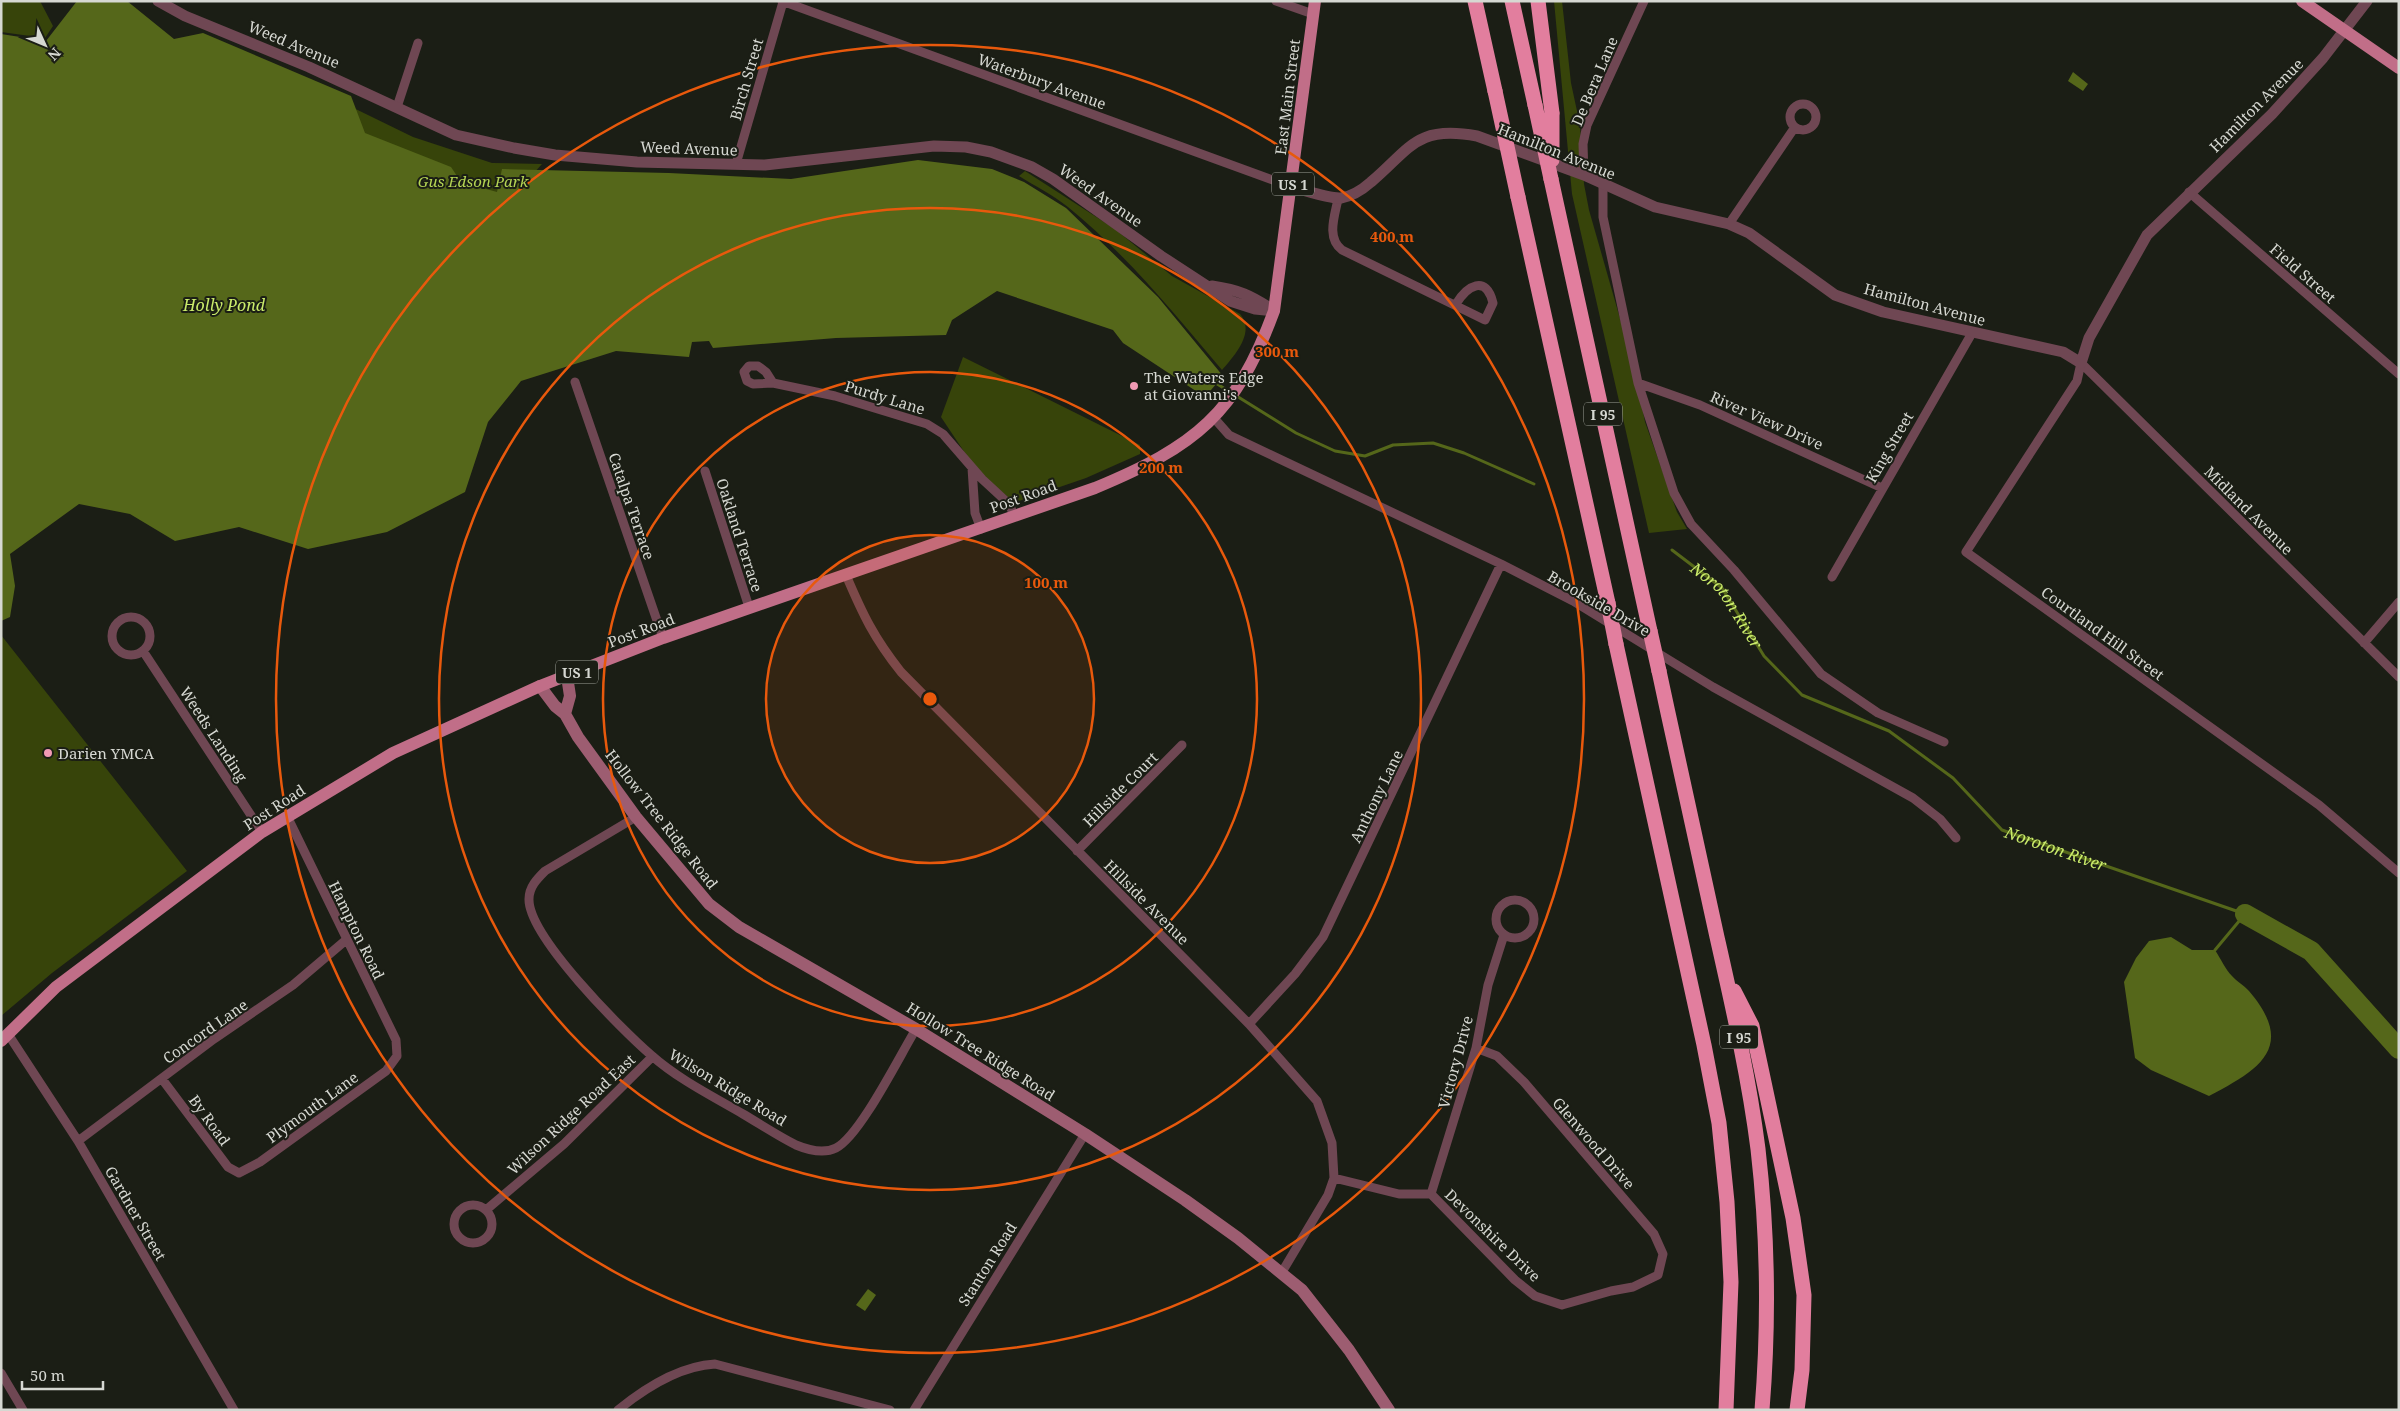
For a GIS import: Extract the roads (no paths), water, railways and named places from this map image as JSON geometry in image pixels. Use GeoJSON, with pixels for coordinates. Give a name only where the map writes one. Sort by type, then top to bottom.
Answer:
{"type":"FeatureCollection","features":[{"type":"Feature","properties":{"kind":"highway","name":"I 95"},"geometry":{"type":"LineString","coordinates":[[1475,1],[1703,1038],[1718,1123],[1730,1242],[1731,1321],[1726,1410]]}},
{"type":"Feature","properties":{"kind":"highway","name":"I 95"},"geometry":{"type":"LineString","coordinates":[[1512,1],[1726,975],[1753,1110],[1762,1190],[1767,1311],[1762,1410]]}},
{"type":"Feature","properties":{"kind":"highway"},"geometry":{"type":"LineString","coordinates":[[1538,1],[1552,113],[1551,179]]}},
{"type":"Feature","properties":{"kind":"highway"},"geometry":{"type":"LineString","coordinates":[[1726,975],[1752,1026],[1793,1218],[1804,1295],[1802,1370],[1797,1410]]}},
{"type":"Feature","properties":{"kind":"main road"},"geometry":{"type":"LineString","coordinates":[[2302,1],[2399,68]]}},
{"type":"Feature","properties":{"kind":"main road","name":"East Main Street"},"geometry":{"type":"LineString","coordinates":[[1216,415],[1241,385],[1263,341],[1274,310],[1292,187],[1314,8]]}},
{"type":"Feature","properties":{"kind":"main road","name":"Post Road"},"geometry":{"type":"LineString","coordinates":[[5,1038],[56,987],[262,832],[393,753],[540,686],[663,638],[981,529],[1140,470],[1180,446],[1216,415]]}},
{"type":"Feature","properties":{"kind":"main road"},"geometry":{"type":"LineString","coordinates":[[565,714],[570,696],[567,676]]}},
{"type":"Feature","properties":{"kind":"main road","name":"Hollow Tree Ridge Road"},"geometry":{"type":"LineString","coordinates":[[540,686],[555,706],[565,714],[578,737],[636,817],[709,904],[732,922],[916,1029],[1085,1134],[1185,1200],[1282,1272],[1302,1290],[1349,1350],[1389,1410]]}},
{"type":"Feature","properties":{"kind":"street","name":"Weed Avenue"},"geometry":{"type":"LineString","coordinates":[[158,1],[185,16],[300,63],[456,135],[514,148],[638,162],[736,164],[785,164],[934,146],[966,147],[991,152],[1032,167],[1053,179],[1161,256],[1210,286],[1230,301],[1255,309],[1274,310]]}},
{"type":"Feature","properties":{"kind":"street"},"geometry":{"type":"LineString","coordinates":[[1276,1],[1314,8]]}},
{"type":"Feature","properties":{"kind":"street","name":"De Bera Lane"},"geometry":{"type":"LineString","coordinates":[[1584,175],[1583,144],[1587,125],[1644,1]]}},
{"type":"Feature","properties":{"kind":"street","name":"Hamilton Avenue"},"geometry":{"type":"LineString","coordinates":[[1338,198],[1352,196],[1363,189],[1399,153],[1413,143],[1441,133],[1477,136],[1584,175],[1603,186],[1655,207],[1730,224],[1749,233],[1835,294],[1882,312],[2063,352],[2081,363],[2089,338],[2142,242],[2157,223],[2272,114],[2345,31],[2367,1]]}},
{"type":"Feature","properties":{"kind":"street","name":"Birch Street"},"geometry":{"type":"LineString","coordinates":[[736,164],[782,2]]}},
{"type":"Feature","properties":{"kind":"street","name":"Waterbury Avenue"},"geometry":{"type":"LineString","coordinates":[[782,2],[1292,187]]}},
{"type":"Feature","properties":{"kind":"street"},"geometry":{"type":"LineString","coordinates":[[397,107],[418,43]]}},
{"type":"Feature","properties":{"kind":"street"},"geometry":{"type":"LineString","coordinates":[[1730,224],[1795,127]]}},
{"type":"Feature","properties":{"kind":"street"},"geometry":{"type":"LineString","coordinates":[[1603,186],[1603,217],[1638,383],[1674,493],[1691,524],[1734,570],[1821,674],[1878,713],[1944,742]]}},
{"type":"Feature","properties":{"kind":"street"},"geometry":{"type":"LineString","coordinates":[[1292,187],[1338,198],[1333,232],[1333,238],[1338,247],[1456,304]]}},
{"type":"Feature","properties":{"kind":"street","name":"Field Street"},"geometry":{"type":"LineString","coordinates":[[2189,192],[2399,374]]}},
{"type":"Feature","properties":{"kind":"street","name":"King Street"},"geometry":{"type":"LineString","coordinates":[[1832,577],[1972,333]]}},
{"type":"Feature","properties":{"kind":"street","name":"Midland Avenue"},"geometry":{"type":"LineString","coordinates":[[2081,363],[2399,677]]}},
{"type":"Feature","properties":{"kind":"street","name":"Courtland Hill Street"},"geometry":{"type":"LineString","coordinates":[[2081,363],[2076,381],[1966,552],[2319,805],[2399,872]]}},
{"type":"Feature","properties":{"kind":"street","name":"Catalpa Terrace"},"geometry":{"type":"LineString","coordinates":[[575,382],[663,638]]}},
{"type":"Feature","properties":{"kind":"street","name":"Purdy Lane"},"geometry":{"type":"LineString","coordinates":[[773,383],[864,403],[927,424],[943,434],[972,468],[1008,503],[1016,516]]}},
{"type":"Feature","properties":{"kind":"street","name":"River View Drive"},"geometry":{"type":"LineString","coordinates":[[1638,383],[1700,405],[1882,488]]}},
{"type":"Feature","properties":{"kind":"street","name":"Brookside Drive"},"geometry":{"type":"LineString","coordinates":[[1216,415],[1230,435],[1501,564],[1573,601],[1713,687],[1913,798],[1940,819],[1956,838]]}},
{"type":"Feature","properties":{"kind":"street"},"geometry":{"type":"LineString","coordinates":[[972,468],[976,513],[981,529]]}},
{"type":"Feature","properties":{"kind":"street","name":"Oakland Terrace"},"geometry":{"type":"LineString","coordinates":[[706,471],[749,607]]}},
{"type":"Feature","properties":{"kind":"street","name":"Anthony Lane"},"geometry":{"type":"LineString","coordinates":[[1249,1024],[1295,974],[1323,937],[1501,564]]}},
{"type":"Feature","properties":{"kind":"street","name":"Hillside Avenue"},"geometry":{"type":"LineString","coordinates":[[846,575],[869,628],[901,672],[1249,1024],[1317,1102],[1332,1143],[1334,1178],[1328,1195],[1282,1272]]}},
{"type":"Feature","properties":{"kind":"street"},"geometry":{"type":"LineString","coordinates":[[2364,643],[2399,602]]}},
{"type":"Feature","properties":{"kind":"street"},"geometry":{"type":"LineString","coordinates":[[133,616],[145,622],[149,627],[150,640],[143,652],[130,655],[124,654],[114,644],[113,631],[120,620],[133,616]]}},
{"type":"Feature","properties":{"kind":"street","name":"Weeds Landing"},"geometry":{"type":"LineString","coordinates":[[143,652],[262,832]]}},
{"type":"Feature","properties":{"kind":"street","name":"Hillside Court"},"geometry":{"type":"LineString","coordinates":[[1077,851],[1182,745]]}},
{"type":"Feature","properties":{"kind":"street","name":"Hampton Road"},"geometry":{"type":"LineString","coordinates":[[287,816],[396,1040],[397,1056]]}},
{"type":"Feature","properties":{"kind":"street","name":"Wilson Ridge Road"},"geometry":{"type":"LineString","coordinates":[[636,817],[546,871],[530,889],[528,900],[538,925],[552,949],[596,1002],[652,1057],[700,1090],[796,1145],[825,1151],[837,1148],[846,1141],[861,1122],[916,1029]]}},
{"type":"Feature","properties":{"kind":"street"},"geometry":{"type":"LineString","coordinates":[[1513,900],[1526,903],[1531,908],[1534,921],[1529,933],[1516,939],[1504,936],[1496,925],[1497,911],[1501,906],[1513,900]]}},
{"type":"Feature","properties":{"kind":"street","name":"Victory Drive"},"geometry":{"type":"LineString","coordinates":[[1430,1194],[1476,1048],[1488,984],[1504,936]]}},
{"type":"Feature","properties":{"kind":"street","name":"Concord Lane"},"geometry":{"type":"LineString","coordinates":[[78,1141],[214,1038],[293,985],[346,940]]}},
{"type":"Feature","properties":{"kind":"street","name":"Gardner Street"},"geometry":{"type":"LineString","coordinates":[[5,1038],[78,1141],[234,1410]]}},
{"type":"Feature","properties":{"kind":"street","name":"Glenwood Drive"},"geometry":{"type":"LineString","coordinates":[[1476,1048],[1497,1056],[1524,1082],[1654,1234],[1664,1254],[1658,1275]]}},
{"type":"Feature","properties":{"kind":"street","name":"Plymouth Lane"},"geometry":{"type":"LineString","coordinates":[[239,1173],[260,1162],[386,1071],[397,1056]]}},
{"type":"Feature","properties":{"kind":"street","name":"Wilson Ridge Road East"},"geometry":{"type":"LineString","coordinates":[[486,1210],[564,1144],[652,1057]]}},
{"type":"Feature","properties":{"kind":"street","name":"By Road"},"geometry":{"type":"LineString","coordinates":[[162,1079],[228,1167],[239,1173]]}},
{"type":"Feature","properties":{"kind":"street","name":"Stanton Road"},"geometry":{"type":"LineString","coordinates":[[914,1410],[1085,1134]]}},
{"type":"Feature","properties":{"kind":"street","name":"Devonshire Drive"},"geometry":{"type":"LineString","coordinates":[[1334,1178],[1399,1194],[1430,1194],[1515,1280],[1535,1296],[1562,1305],[1634,1287],[1658,1275]]}},
{"type":"Feature","properties":{"kind":"street"},"geometry":{"type":"LineString","coordinates":[[474,1205],[486,1210],[493,1221],[493,1228],[486,1240],[473,1244],[460,1239],[454,1227],[457,1214],[467,1206],[474,1205]]}},
{"type":"Feature","properties":{"kind":"street"},"geometry":{"type":"LineString","coordinates":[[618,1410],[652,1386],[701,1365],[715,1364],[890,1410]]}},
{"type":"Feature","properties":{"kind":"street"},"geometry":{"type":"LineString","coordinates":[[1,1373],[23,1410]]}},
{"type":"Feature","properties":{"kind":"water","name":"Holly Pond"},"geometry":{"type":"Polygon","coordinates":[[[77,1],[127,1],[174,39],[203,33],[351,96],[365,133],[451,167],[461,182],[497,192],[502,169],[669,173],[791,179],[918,160],[992,169],[1024,182],[1066,208],[1158,297],[1223,376],[1205,397],[1123,343],[1113,330],[997,291],[952,320],[946,335],[836,338],[713,348],[709,341],[692,342],[689,357],[616,351],[521,381],[488,422],[465,492],[387,532],[308,549],[239,527],[175,541],[130,514],[79,504],[10,554],[15,586],[10,617],[1,621],[1,34],[46,41],[77,1]]]}},
{"type":"Feature","properties":{"kind":"water"},"geometry":{"type":"Polygon","coordinates":[[[2073,72],[2088,84],[2083,91],[2068,81],[2073,72]]]}},
{"type":"Feature","properties":{"kind":"water"},"geometry":{"type":"Polygon","coordinates":[[[2171,937],[2192,950],[2215,950],[2234,978],[2249,991],[2263,1011],[2270,1027],[2271,1042],[2266,1055],[2243,1076],[2209,1096],[2151,1070],[2135,1058],[2124,982],[2136,958],[2149,941],[2171,937]]]}},
{"type":"Feature","properties":{"kind":"water"},"geometry":{"type":"Polygon","coordinates":[[[868,1289],[876,1295],[865,1311],[856,1305],[868,1289]]]}},
{"type":"Feature","properties":{"kind":"waterway","name":"Noroton River"},"geometry":{"type":"LineString","coordinates":[[1214,382],[1230,392]]}},
{"type":"Feature","properties":{"kind":"waterway","name":"Noroton River"},"geometry":{"type":"LineString","coordinates":[[1235,395],[1296,433],[1335,451],[1365,456],[1393,445],[1433,443],[1464,453],[1534,484]]}},
{"type":"Feature","properties":{"kind":"waterway","name":"Noroton River"},"geometry":{"type":"LineString","coordinates":[[1672,550],[1722,588],[1764,656],[1802,695],[1889,731],[1953,778],[2002,830],[2245,914],[2215,950]]}},
{"type":"Feature","properties":{"kind":"waterway","name":"Noroton River"},"geometry":{"type":"LineString","coordinates":[[2245,914],[2311,951],[2399,1049]]}},
{"type":"Feature","properties":{"kind":"place","name":"The Waters Edge at Giovanni's"},"geometry":{"type":"Point","coordinates":[1134,386]}},
{"type":"Feature","properties":{"kind":"place","name":"Darien YMCA"},"geometry":{"type":"Point","coordinates":[48,753]}},
{"type":"Feature","properties":{"kind":"park label","name":"Gus Edson Park"},"geometry":{"type":"Point","coordinates":[473,181]}}]}
